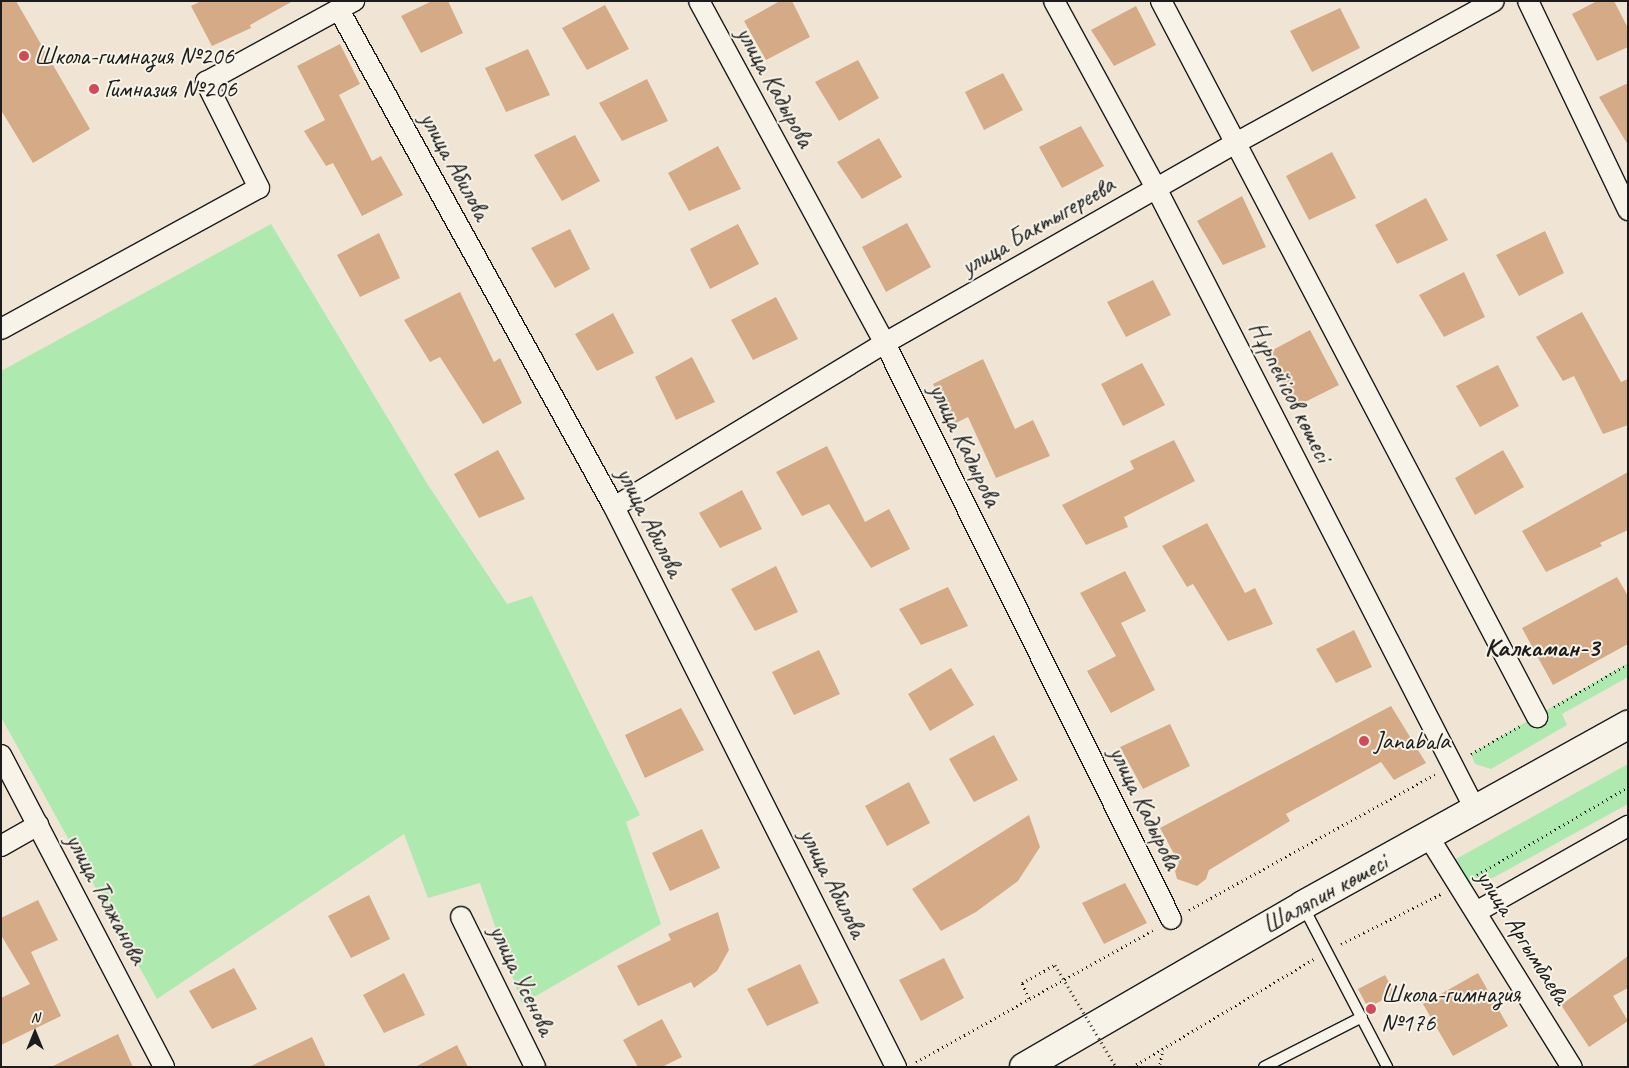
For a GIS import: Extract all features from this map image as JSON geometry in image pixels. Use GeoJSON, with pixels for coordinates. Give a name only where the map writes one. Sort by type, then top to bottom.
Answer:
{"type":"FeatureCollection","features":[{"type":"Feature","properties":{"kind":"main road","name":"Шаляпин көшесі"},"geometry":{"type":"LineString","coordinates":[[1024,1067],[1303,905],[1628,725]]}},
{"type":"Feature","properties":{"kind":"street","name":"улица Кадырова"},"geometry":{"type":"LineString","coordinates":[[699,1],[885,343],[1171,920]]}},
{"type":"Feature","properties":{"kind":"street","name":"Нұрпейісов көшесі"},"geometry":{"type":"LineString","coordinates":[[1054,1],[1156,188],[1475,809]]}},
{"type":"Feature","properties":{"kind":"street"},"geometry":{"type":"LineString","coordinates":[[1161,1],[1537,717]]}},
{"type":"Feature","properties":{"kind":"street","name":"улица Бактыгереева"},"geometry":{"type":"LineString","coordinates":[[614,507],[885,343],[1236,143],[1494,1]]}},
{"type":"Feature","properties":{"kind":"street"},"geometry":{"type":"LineString","coordinates":[[1528,1],[1628,210]]}},
{"type":"Feature","properties":{"kind":"street"},"geometry":{"type":"LineString","coordinates":[[1,329],[259,188],[206,82],[347,6]]}},
{"type":"Feature","properties":{"kind":"street","name":"улица Абилова"},"geometry":{"type":"LineString","coordinates":[[347,6],[614,507],[896,1067]]}},
{"type":"Feature","properties":{"kind":"street","name":"улица Талжанова"},"geometry":{"type":"LineString","coordinates":[[1,756],[164,1067]]}},
{"type":"Feature","properties":{"kind":"street"},"geometry":{"type":"LineString","coordinates":[[1,846],[38,825]]}},
{"type":"Feature","properties":{"kind":"street"},"geometry":{"type":"LineString","coordinates":[[1476,912],[1628,826]]}},
{"type":"Feature","properties":{"kind":"street","name":"улица Аргымбаева"},"geometry":{"type":"LineString","coordinates":[[1428,836],[1460,884],[1572,1067]]}},
{"type":"Feature","properties":{"kind":"street","name":"улица Усенова"},"geometry":{"type":"LineString","coordinates":[[462,917],[535,1067]]}},
{"type":"Feature","properties":{"kind":"lane"},"geometry":{"type":"LineString","coordinates":[[1303,905],[1387,1067]]}},
{"type":"Feature","properties":{"kind":"lane"},"geometry":{"type":"LineString","coordinates":[[1264,1067],[1362,1017]]}},
{"type":"Feature","properties":{"kind":"path"},"geometry":{"type":"LineString","coordinates":[[906,1067],[1537,717],[1628,664]]}},
{"type":"Feature","properties":{"kind":"path"},"geometry":{"type":"LineString","coordinates":[[1132,1067],[1327,951],[1460,884],[1628,787]]}},
{"type":"Feature","properties":{"kind":"path"},"geometry":{"type":"LineString","coordinates":[[1029,998],[1022,983],[1055,965],[1116,1067]]}},
{"type":"Feature","properties":{"kind":"path"},"geometry":{"type":"LineString","coordinates":[[1156,1067],[1160,1064],[1163,1049]]}},
{"type":"Feature","properties":{"kind":"green space"},"geometry":{"type":"Polygon","coordinates":[[[271,224],[428,485],[507,604],[532,596],[640,815],[626,822],[661,924],[522,1004],[480,883],[428,898],[404,834],[157,999],[1,717],[1,371],[271,224]]]}},
{"type":"Feature","properties":{"kind":"green space"},"geometry":{"type":"Polygon","coordinates":[[[1628,663],[1628,677],[1562,714],[1567,725],[1491,769],[1475,764],[1471,754],[1628,663]]]}},
{"type":"Feature","properties":{"kind":"green space"},"geometry":{"type":"Polygon","coordinates":[[[1628,764],[1628,804],[1480,885],[1457,879],[1447,864],[1628,764]]]}},
{"type":"Feature","properties":{"kind":"building","name":"Школа-гимназия №206"},"geometry":{"type":"Polygon","coordinates":[[[1,1],[16,1],[90,129],[33,163],[1,110],[1,1]]]}},
{"type":"Feature","properties":{"kind":"building"},"geometry":{"type":"Polygon","coordinates":[[[201,1],[293,1],[250,25],[251,28],[212,46],[191,6],[201,1]]]}},
{"type":"Feature","properties":{"kind":"building"},"geometry":{"type":"Polygon","coordinates":[[[432,1],[448,1],[463,33],[421,53],[401,16],[432,1]]]}},
{"type":"Feature","properties":{"kind":"building"},"geometry":{"type":"Polygon","coordinates":[[[780,1],[792,1],[810,37],[766,60],[744,21],[780,1]]]}},
{"type":"Feature","properties":{"kind":"building"},"geometry":{"type":"Polygon","coordinates":[[[1597,1],[1614,1],[1628,28],[1628,47],[1597,61],[1572,14],[1597,1]]]}},
{"type":"Feature","properties":{"kind":"building"},"geometry":{"type":"Polygon","coordinates":[[[605,5],[629,49],[587,70],[562,28],[605,5]]]}},
{"type":"Feature","properties":{"kind":"building"},"geometry":{"type":"Polygon","coordinates":[[[1136,6],[1156,45],[1114,66],[1091,30],[1136,6]]]}},
{"type":"Feature","properties":{"kind":"building"},"geometry":{"type":"Polygon","coordinates":[[[1340,8],[1360,48],[1312,72],[1290,31],[1340,8]]]}},
{"type":"Feature","properties":{"kind":"building"},"geometry":{"type":"Polygon","coordinates":[[[340,44],[360,84],[339,95],[372,161],[381,156],[403,195],[362,216],[333,163],[326,166],[304,131],[325,120],[297,66],[340,44]]]}},
{"type":"Feature","properties":{"kind":"building"},"geometry":{"type":"Polygon","coordinates":[[[528,49],[550,95],[506,112],[485,68],[528,49]]]}},
{"type":"Feature","properties":{"kind":"building"},"geometry":{"type":"Polygon","coordinates":[[[858,60],[879,98],[839,121],[815,82],[858,60]]]}},
{"type":"Feature","properties":{"kind":"building"},"geometry":{"type":"Polygon","coordinates":[[[1003,73],[1023,110],[984,130],[965,92],[1003,73]]]}},
{"type":"Feature","properties":{"kind":"building"},"geometry":{"type":"Polygon","coordinates":[[[647,79],[668,121],[622,141],[599,103],[647,79]]]}},
{"type":"Feature","properties":{"kind":"building"},"geometry":{"type":"Polygon","coordinates":[[[1628,83],[1628,145],[1599,97],[1628,83]]]}},
{"type":"Feature","properties":{"kind":"building"},"geometry":{"type":"Polygon","coordinates":[[[1081,126],[1104,166],[1062,188],[1039,147],[1081,126]]]}},
{"type":"Feature","properties":{"kind":"building"},"geometry":{"type":"Polygon","coordinates":[[[575,135],[600,181],[562,201],[534,155],[575,135]]]}},
{"type":"Feature","properties":{"kind":"building"},"geometry":{"type":"Polygon","coordinates":[[[879,138],[902,177],[862,199],[837,162],[879,138]]]}},
{"type":"Feature","properties":{"kind":"building"},"geometry":{"type":"Polygon","coordinates":[[[718,146],[741,189],[689,211],[668,173],[718,146]]]}},
{"type":"Feature","properties":{"kind":"building"},"geometry":{"type":"Polygon","coordinates":[[[1332,152],[1356,198],[1309,220],[1286,176],[1332,152]]]}},
{"type":"Feature","properties":{"kind":"building"},"geometry":{"type":"Polygon","coordinates":[[[1242,196],[1266,247],[1223,265],[1197,221],[1242,196]]]}},
{"type":"Feature","properties":{"kind":"building"},"geometry":{"type":"Polygon","coordinates":[[[1426,198],[1448,240],[1397,264],[1375,225],[1426,198]]]}},
{"type":"Feature","properties":{"kind":"building"},"geometry":{"type":"Polygon","coordinates":[[[907,223],[931,267],[886,292],[862,247],[907,223]]]}},
{"type":"Feature","properties":{"kind":"building"},"geometry":{"type":"Polygon","coordinates":[[[738,224],[759,264],[710,289],[690,249],[738,224]]]}},
{"type":"Feature","properties":{"kind":"building"},"geometry":{"type":"Polygon","coordinates":[[[570,229],[590,269],[555,288],[531,248],[570,229]]]}},
{"type":"Feature","properties":{"kind":"building"},"geometry":{"type":"Polygon","coordinates":[[[1545,231],[1564,273],[1519,296],[1496,255],[1545,231]]]}},
{"type":"Feature","properties":{"kind":"building"},"geometry":{"type":"Polygon","coordinates":[[[379,233],[400,278],[360,297],[337,255],[379,233]]]}},
{"type":"Feature","properties":{"kind":"building"},"geometry":{"type":"Polygon","coordinates":[[[1464,272],[1485,317],[1444,337],[1419,295],[1464,272]]]}},
{"type":"Feature","properties":{"kind":"building"},"geometry":{"type":"Polygon","coordinates":[[[1153,280],[1171,315],[1126,337],[1107,302],[1153,280]]]}},
{"type":"Feature","properties":{"kind":"building"},"geometry":{"type":"Polygon","coordinates":[[[460,292],[494,362],[500,358],[522,403],[483,424],[440,357],[430,362],[404,320],[460,292]]]}},
{"type":"Feature","properties":{"kind":"building"},"geometry":{"type":"Polygon","coordinates":[[[776,297],[798,339],[753,360],[731,320],[776,297]]]}},
{"type":"Feature","properties":{"kind":"building"},"geometry":{"type":"Polygon","coordinates":[[[1582,312],[1621,382],[1628,379],[1628,425],[1603,434],[1574,376],[1563,381],[1536,337],[1582,312]]]}},
{"type":"Feature","properties":{"kind":"building"},"geometry":{"type":"Polygon","coordinates":[[[613,313],[634,353],[597,371],[575,334],[613,313]]]}},
{"type":"Feature","properties":{"kind":"building"},"geometry":{"type":"Polygon","coordinates":[[[1310,330],[1339,385],[1295,407],[1267,353],[1310,330]]]}},
{"type":"Feature","properties":{"kind":"building"},"geometry":{"type":"Polygon","coordinates":[[[692,357],[715,402],[676,420],[655,377],[692,357]]]}},
{"type":"Feature","properties":{"kind":"building"},"geometry":{"type":"Polygon","coordinates":[[[983,359],[1015,429],[1033,420],[1050,456],[996,478],[968,417],[954,424],[933,384],[983,359]]]}},
{"type":"Feature","properties":{"kind":"building"},"geometry":{"type":"Polygon","coordinates":[[[1142,363],[1165,405],[1123,426],[1101,384],[1142,363]]]}},
{"type":"Feature","properties":{"kind":"building"},"geometry":{"type":"Polygon","coordinates":[[[1498,365],[1519,406],[1480,427],[1456,386],[1498,365]]]}},
{"type":"Feature","properties":{"kind":"building"},"geometry":{"type":"Polygon","coordinates":[[[1174,440],[1195,481],[1124,517],[1128,527],[1086,545],[1062,505],[1134,469],[1130,461],[1174,440]]]}},
{"type":"Feature","properties":{"kind":"building"},"geometry":{"type":"Polygon","coordinates":[[[827,446],[865,522],[889,509],[910,549],[871,568],[829,504],[802,516],[776,472],[827,446]]]}},
{"type":"Feature","properties":{"kind":"building"},"geometry":{"type":"Polygon","coordinates":[[[498,450],[525,499],[479,518],[454,474],[498,450]]]}},
{"type":"Feature","properties":{"kind":"building"},"geometry":{"type":"Polygon","coordinates":[[[1503,450],[1524,487],[1475,515],[1455,478],[1503,450]]]}},
{"type":"Feature","properties":{"kind":"building"},"geometry":{"type":"Polygon","coordinates":[[[1628,472],[1628,530],[1600,543],[1602,546],[1546,572],[1522,531],[1628,472]]]}},
{"type":"Feature","properties":{"kind":"building"},"geometry":{"type":"Polygon","coordinates":[[[742,490],[762,529],[720,548],[699,513],[742,490]]]}},
{"type":"Feature","properties":{"kind":"building"},"geometry":{"type":"Polygon","coordinates":[[[1207,523],[1245,593],[1255,588],[1273,624],[1228,641],[1193,584],[1187,587],[1162,546],[1207,523]]]}},
{"type":"Feature","properties":{"kind":"building"},"geometry":{"type":"Polygon","coordinates":[[[776,566],[798,612],[755,631],[731,589],[776,566]]]}},
{"type":"Feature","properties":{"kind":"building"},"geometry":{"type":"Polygon","coordinates":[[[1125,571],[1146,611],[1121,623],[1155,690],[1111,713],[1087,671],[1116,656],[1080,593],[1125,571]]]}},
{"type":"Feature","properties":{"kind":"building"},"geometry":{"type":"Polygon","coordinates":[[[1617,577],[1628,596],[1628,644],[1553,685],[1522,628],[1617,577]]]}},
{"type":"Feature","properties":{"kind":"building"},"geometry":{"type":"Polygon","coordinates":[[[948,587],[968,626],[921,645],[899,609],[948,587]]]}},
{"type":"Feature","properties":{"kind":"building"},"geometry":{"type":"Polygon","coordinates":[[[1354,630],[1372,667],[1336,683],[1316,649],[1354,630]]]}},
{"type":"Feature","properties":{"kind":"building"},"geometry":{"type":"Polygon","coordinates":[[[819,650],[840,694],[794,715],[772,672],[819,650]]]}},
{"type":"Feature","properties":{"kind":"building"},"geometry":{"type":"Polygon","coordinates":[[[951,668],[974,705],[930,731],[908,694],[951,668]]]}},
{"type":"Feature","properties":{"kind":"building"},"geometry":{"type":"Polygon","coordinates":[[[1391,706],[1426,763],[1394,780],[1381,762],[1286,814],[1290,821],[1209,870],[1206,879],[1197,886],[1177,879],[1175,871],[1179,863],[1160,828],[1391,706]]]}},
{"type":"Feature","properties":{"kind":"building"},"geometry":{"type":"Polygon","coordinates":[[[681,708],[704,750],[645,778],[625,735],[681,708]]]}},
{"type":"Feature","properties":{"kind":"building"},"geometry":{"type":"Polygon","coordinates":[[[1170,724],[1190,766],[1143,789],[1120,747],[1170,724]]]}},
{"type":"Feature","properties":{"kind":"building"},"geometry":{"type":"Polygon","coordinates":[[[994,735],[1018,780],[974,802],[949,759],[994,735]]]}},
{"type":"Feature","properties":{"kind":"building"},"geometry":{"type":"Polygon","coordinates":[[[909,782],[930,823],[887,846],[865,806],[909,782]]]}},
{"type":"Feature","properties":{"kind":"building"},"geometry":{"type":"Polygon","coordinates":[[[1029,815],[1040,847],[1018,881],[976,912],[941,931],[912,889],[1029,815]]]}},
{"type":"Feature","properties":{"kind":"building"},"geometry":{"type":"Polygon","coordinates":[[[702,829],[720,868],[670,891],[652,853],[702,829]]]}},
{"type":"Feature","properties":{"kind":"building"},"geometry":{"type":"Polygon","coordinates":[[[1125,883],[1147,923],[1104,944],[1082,903],[1125,883]]]}},
{"type":"Feature","properties":{"kind":"building"},"geometry":{"type":"Polygon","coordinates":[[[369,895],[390,939],[351,958],[328,916],[369,895]]]}},
{"type":"Feature","properties":{"kind":"building"},"geometry":{"type":"Polygon","coordinates":[[[38,900],[58,940],[31,952],[61,1016],[1,1045],[1,998],[30,984],[1,935],[1,918],[38,900]]]}},
{"type":"Feature","properties":{"kind":"building"},"geometry":{"type":"Polygon","coordinates":[[[718,912],[729,950],[717,971],[694,988],[691,982],[638,1006],[617,966],[671,940],[668,934],[718,912]]]}},
{"type":"Feature","properties":{"kind":"building"},"geometry":{"type":"Polygon","coordinates":[[[1628,956],[1628,988],[1613,996],[1628,1021],[1589,1047],[1561,1005],[1628,956]]]}},
{"type":"Feature","properties":{"kind":"building"},"geometry":{"type":"Polygon","coordinates":[[[944,958],[964,998],[921,1021],[899,980],[944,958]]]}},
{"type":"Feature","properties":{"kind":"building"},"geometry":{"type":"Polygon","coordinates":[[[800,964],[819,1003],[767,1026],[747,989],[800,964]]]}},
{"type":"Feature","properties":{"kind":"building"},"geometry":{"type":"Polygon","coordinates":[[[234,968],[257,1009],[212,1029],[189,991],[234,968]]]}},
{"type":"Feature","properties":{"kind":"building"},"geometry":{"type":"Polygon","coordinates":[[[404,973],[425,1015],[384,1033],[363,995],[404,973]]]}},
{"type":"Feature","properties":{"kind":"building"},"geometry":{"type":"Polygon","coordinates":[[[1478,973],[1508,1026],[1453,1056],[1423,1004],[1478,973]]]}},
{"type":"Feature","properties":{"kind":"building"},"geometry":{"type":"Polygon","coordinates":[[[1385,975],[1395,993],[1368,1008],[1358,989],[1385,975]]]}},
{"type":"Feature","properties":{"kind":"building"},"geometry":{"type":"Polygon","coordinates":[[[662,1019],[682,1057],[662,1067],[638,1067],[623,1040],[662,1019]]]}},
{"type":"Feature","properties":{"kind":"building"},"geometry":{"type":"Polygon","coordinates":[[[118,1034],[133,1067],[51,1067],[118,1034]]]}},
{"type":"Feature","properties":{"kind":"building"},"geometry":{"type":"Polygon","coordinates":[[[312,1037],[326,1067],[249,1067],[312,1037]]]}},
{"type":"Feature","properties":{"kind":"building"},"geometry":{"type":"Polygon","coordinates":[[[457,1045],[468,1067],[415,1067],[457,1045]]]}},
{"type":"Feature","properties":{"kind":"place","name":"Школа-гимназия №206"},"geometry":{"type":"Point","coordinates":[24,56]}},
{"type":"Feature","properties":{"kind":"place","name":"Гимназия №206"},"geometry":{"type":"Point","coordinates":[94,89]}},
{"type":"Feature","properties":{"kind":"place","name":"Janabala"},"geometry":{"type":"Point","coordinates":[1364,741]}},
{"type":"Feature","properties":{"kind":"place","name":"Школа-гимназия №176"},"geometry":{"type":"Point","coordinates":[1371,1009]}},
{"type":"Feature","properties":{"kind":"district","name":"Калкаман-3"},"geometry":{"type":"Point","coordinates":[1542,648]}}]}
